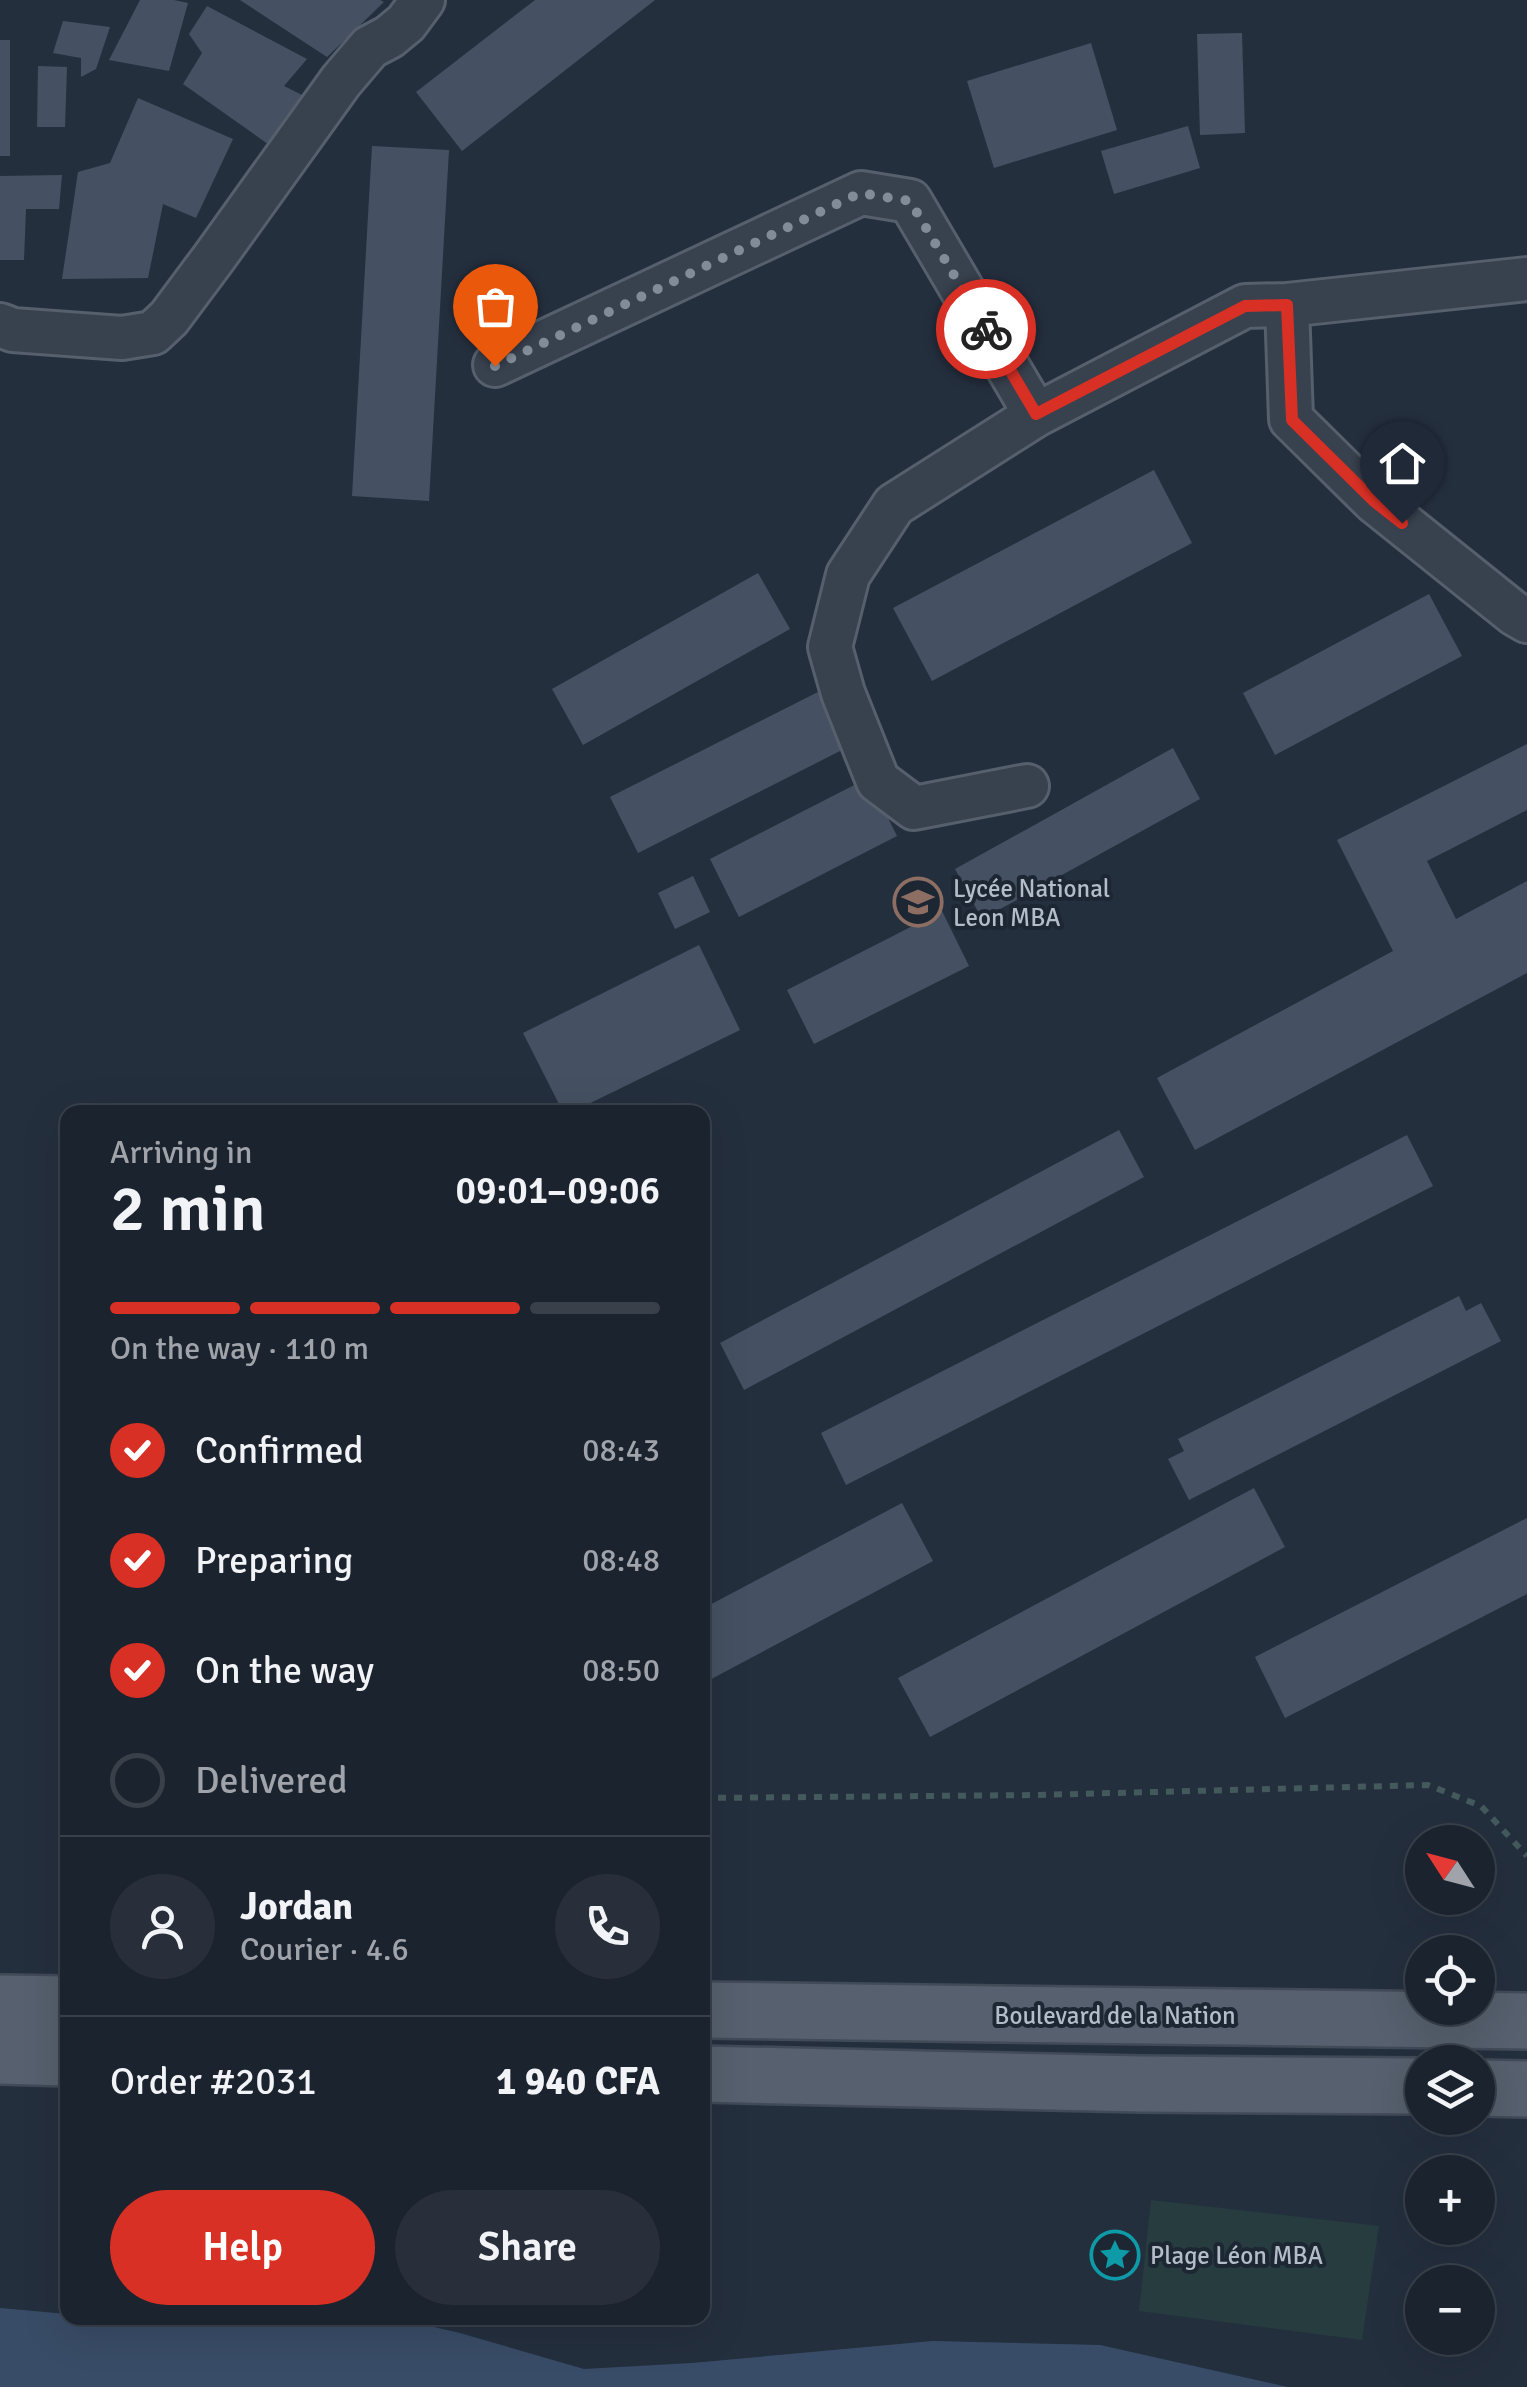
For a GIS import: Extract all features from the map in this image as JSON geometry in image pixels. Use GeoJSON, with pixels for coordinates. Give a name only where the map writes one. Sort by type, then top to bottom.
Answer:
{"type":"FeatureCollection","features":[{"type":"Feature","properties":{"kind":"main road"},"geometry":{"type":"LineString","coordinates":[[0,2003],[60,2004]]}},
{"type":"Feature","properties":{"kind":"main road","name":"Boulevard de la Nation"},"geometry":{"type":"LineString","coordinates":[[710,2010],[1527,2021]]}},
{"type":"Feature","properties":{"kind":"main road"},"geometry":{"type":"LineString","coordinates":[[0,2056],[60,2058]]}},
{"type":"Feature","properties":{"kind":"main road"},"geometry":{"type":"LineString","coordinates":[[710,2074],[1405,2086]]}},
{"type":"Feature","properties":{"kind":"main road"},"geometry":{"type":"LineString","coordinates":[[1495,2088],[1527,2089]]}},
{"type":"Feature","properties":{"kind":"street"},"geometry":{"type":"LineString","coordinates":[[0,326],[93,337],[122,338],[153,332],[168,318],[341,82],[370,47],[406,23],[423,0]]}},
{"type":"Feature","properties":{"kind":"street"},"geometry":{"type":"LineString","coordinates":[[495,366],[860,193],[910,201],[1036,414]]}},
{"type":"Feature","properties":{"kind":"street"},"geometry":{"type":"LineString","coordinates":[[1027,786],[914,808],[878,781],[830,647],[848,575],[894,504],[1036,414],[1245,306],[1287,305],[1527,279]]}},
{"type":"Feature","properties":{"kind":"street"},"geometry":{"type":"LineString","coordinates":[[1287,305],[1292,420],[1374,501],[1527,620]]}},
{"type":"Feature","properties":{"kind":"path"},"geometry":{"type":"LineString","coordinates":[[710,1798],[1428,1785],[1481,1806],[1527,1856]]}},
{"type":"Feature","properties":{"kind":"green space"},"geometry":{"type":"Polygon","coordinates":[[[1151,2200],[1379,2226],[1362,2340],[1139,2311],[1151,2200]]]}},
{"type":"Feature","properties":{"kind":"water"},"geometry":{"type":"Polygon","coordinates":[[[0,2308],[60,2313],[60,2325],[425,2325],[584,2369],[932,2341],[1100,2345],[1288,2387],[0,2387],[0,2308]]]}},
{"type":"Feature","properties":{"kind":"building"},"geometry":{"type":"Polygon","coordinates":[[[140,0],[188,3],[169,71],[109,60],[140,0]]]}},
{"type":"Feature","properties":{"kind":"building"},"geometry":{"type":"Polygon","coordinates":[[[240,0],[380,0],[384,2],[327,57],[240,0]]]}},
{"type":"Feature","properties":{"kind":"building"},"geometry":{"type":"Polygon","coordinates":[[[535,0],[655,0],[462,151],[416,92],[535,0]]]}},
{"type":"Feature","properties":{"kind":"building"},"geometry":{"type":"Polygon","coordinates":[[[207,6],[307,59],[284,86],[306,97],[275,149],[183,84],[202,53],[189,34],[207,6]]]}},
{"type":"Feature","properties":{"kind":"building"},"geometry":{"type":"Polygon","coordinates":[[[63,21],[110,27],[96,69],[81,77],[81,58],[53,53],[63,21]]]}},
{"type":"Feature","properties":{"kind":"building"},"geometry":{"type":"Polygon","coordinates":[[[1242,33],[1245,133],[1200,135],[1197,34],[1242,33]]]}},
{"type":"Feature","properties":{"kind":"building"},"geometry":{"type":"Polygon","coordinates":[[[0,40],[10,40],[10,156],[0,156],[0,40]]]}},
{"type":"Feature","properties":{"kind":"building"},"geometry":{"type":"Polygon","coordinates":[[[1091,43],[1117,130],[994,168],[967,81],[1091,43]]]}},
{"type":"Feature","properties":{"kind":"building"},"geometry":{"type":"Polygon","coordinates":[[[38,66],[67,67],[65,127],[37,127],[38,66]]]}},
{"type":"Feature","properties":{"kind":"building"},"geometry":{"type":"Polygon","coordinates":[[[138,98],[233,139],[196,218],[163,204],[148,278],[62,279],[78,172],[110,163],[138,98]]]}},
{"type":"Feature","properties":{"kind":"building"},"geometry":{"type":"Polygon","coordinates":[[[1188,126],[1200,168],[1114,194],[1101,151],[1188,126]]]}},
{"type":"Feature","properties":{"kind":"building"},"geometry":{"type":"Polygon","coordinates":[[[372,146],[449,150],[429,501],[352,496],[372,146]]]}},
{"type":"Feature","properties":{"kind":"building"},"geometry":{"type":"Polygon","coordinates":[[[62,175],[59,209],[26,209],[24,260],[0,260],[0,176],[62,175]]]}},
{"type":"Feature","properties":{"kind":"building"},"geometry":{"type":"Polygon","coordinates":[[[1154,470],[1192,543],[932,681],[893,608],[1154,470]]]}},
{"type":"Feature","properties":{"kind":"building"},"geometry":{"type":"Polygon","coordinates":[[[758,573],[790,629],[583,745],[552,689],[758,573]]]}},
{"type":"Feature","properties":{"kind":"building"},"geometry":{"type":"Polygon","coordinates":[[[1429,594],[1462,656],[1275,755],[1243,693],[1429,594]]]}},
{"type":"Feature","properties":{"kind":"building"},"geometry":{"type":"Polygon","coordinates":[[[822,690],[850,746],[638,853],[610,797],[822,690]]]}},
{"type":"Feature","properties":{"kind":"building"},"geometry":{"type":"Polygon","coordinates":[[[1527,744],[1527,810],[1427,861],[1456,919],[1527,881],[1527,973],[1195,1150],[1157,1078],[1393,951],[1337,840],[1527,744]]]}},
{"type":"Feature","properties":{"kind":"building"},"geometry":{"type":"Polygon","coordinates":[[[1173,748],[1200,799],[982,919],[955,869],[1173,748]]]}},
{"type":"Feature","properties":{"kind":"building"},"geometry":{"type":"Polygon","coordinates":[[[868,778],[897,836],[739,917],[710,859],[868,778]]]}},
{"type":"Feature","properties":{"kind":"building"},"geometry":{"type":"Polygon","coordinates":[[[693,876],[710,912],[675,929],[658,893],[693,876]]]}},
{"type":"Feature","properties":{"kind":"building"},"geometry":{"type":"Polygon","coordinates":[[[942,911],[969,966],[814,1044],[787,990],[942,911]]]}},
{"type":"Feature","properties":{"kind":"building"},"geometry":{"type":"Polygon","coordinates":[[[699,945],[740,1030],[586,1105],[559,1105],[523,1033],[699,945]]]}},
{"type":"Feature","properties":{"kind":"building"},"geometry":{"type":"Polygon","coordinates":[[[1119,1130],[1144,1177],[744,1390],[720,1343],[1119,1130]]]}},
{"type":"Feature","properties":{"kind":"building"},"geometry":{"type":"Polygon","coordinates":[[[1407,1135],[1433,1186],[846,1485],[821,1433],[1407,1135]]]}},
{"type":"Feature","properties":{"kind":"building"},"geometry":{"type":"Polygon","coordinates":[[[1459,1296],[1466,1311],[1481,1303],[1501,1341],[1189,1500],[1168,1459],[1184,1451],[1178,1439],[1459,1296]]]}},
{"type":"Feature","properties":{"kind":"building"},"geometry":{"type":"Polygon","coordinates":[[[1254,1488],[1285,1547],[930,1737],[898,1678],[1254,1488]]]}},
{"type":"Feature","properties":{"kind":"building"},"geometry":{"type":"Polygon","coordinates":[[[902,1503],[933,1561],[710,1680],[710,1605],[902,1503]]]}},
{"type":"Feature","properties":{"kind":"building"},"geometry":{"type":"Polygon","coordinates":[[[1527,1518],[1527,1594],[1285,1718],[1255,1657],[1527,1518]]]}},
{"type":"Feature","properties":{"kind":"way so far"},"geometry":{"type":"LineString","coordinates":[[495,366],[860,193],[910,201],[986,329]]}},
{"type":"Feature","properties":{"kind":"place","name":"Lycée National Leon MBA"},"geometry":{"type":"Point","coordinates":[918,902]}},
{"type":"Feature","properties":{"kind":"place","name":"Plage Léon MBA"},"geometry":{"type":"Point","coordinates":[1115,2255]}},
{"type":"Feature","properties":{"kind":"route"},"geometry":{"type":"LineString","coordinates":[[986,329],[1036,414],[1245,306],[1287,305],[1292,420],[1374,501],[1402,523]]}}]}
